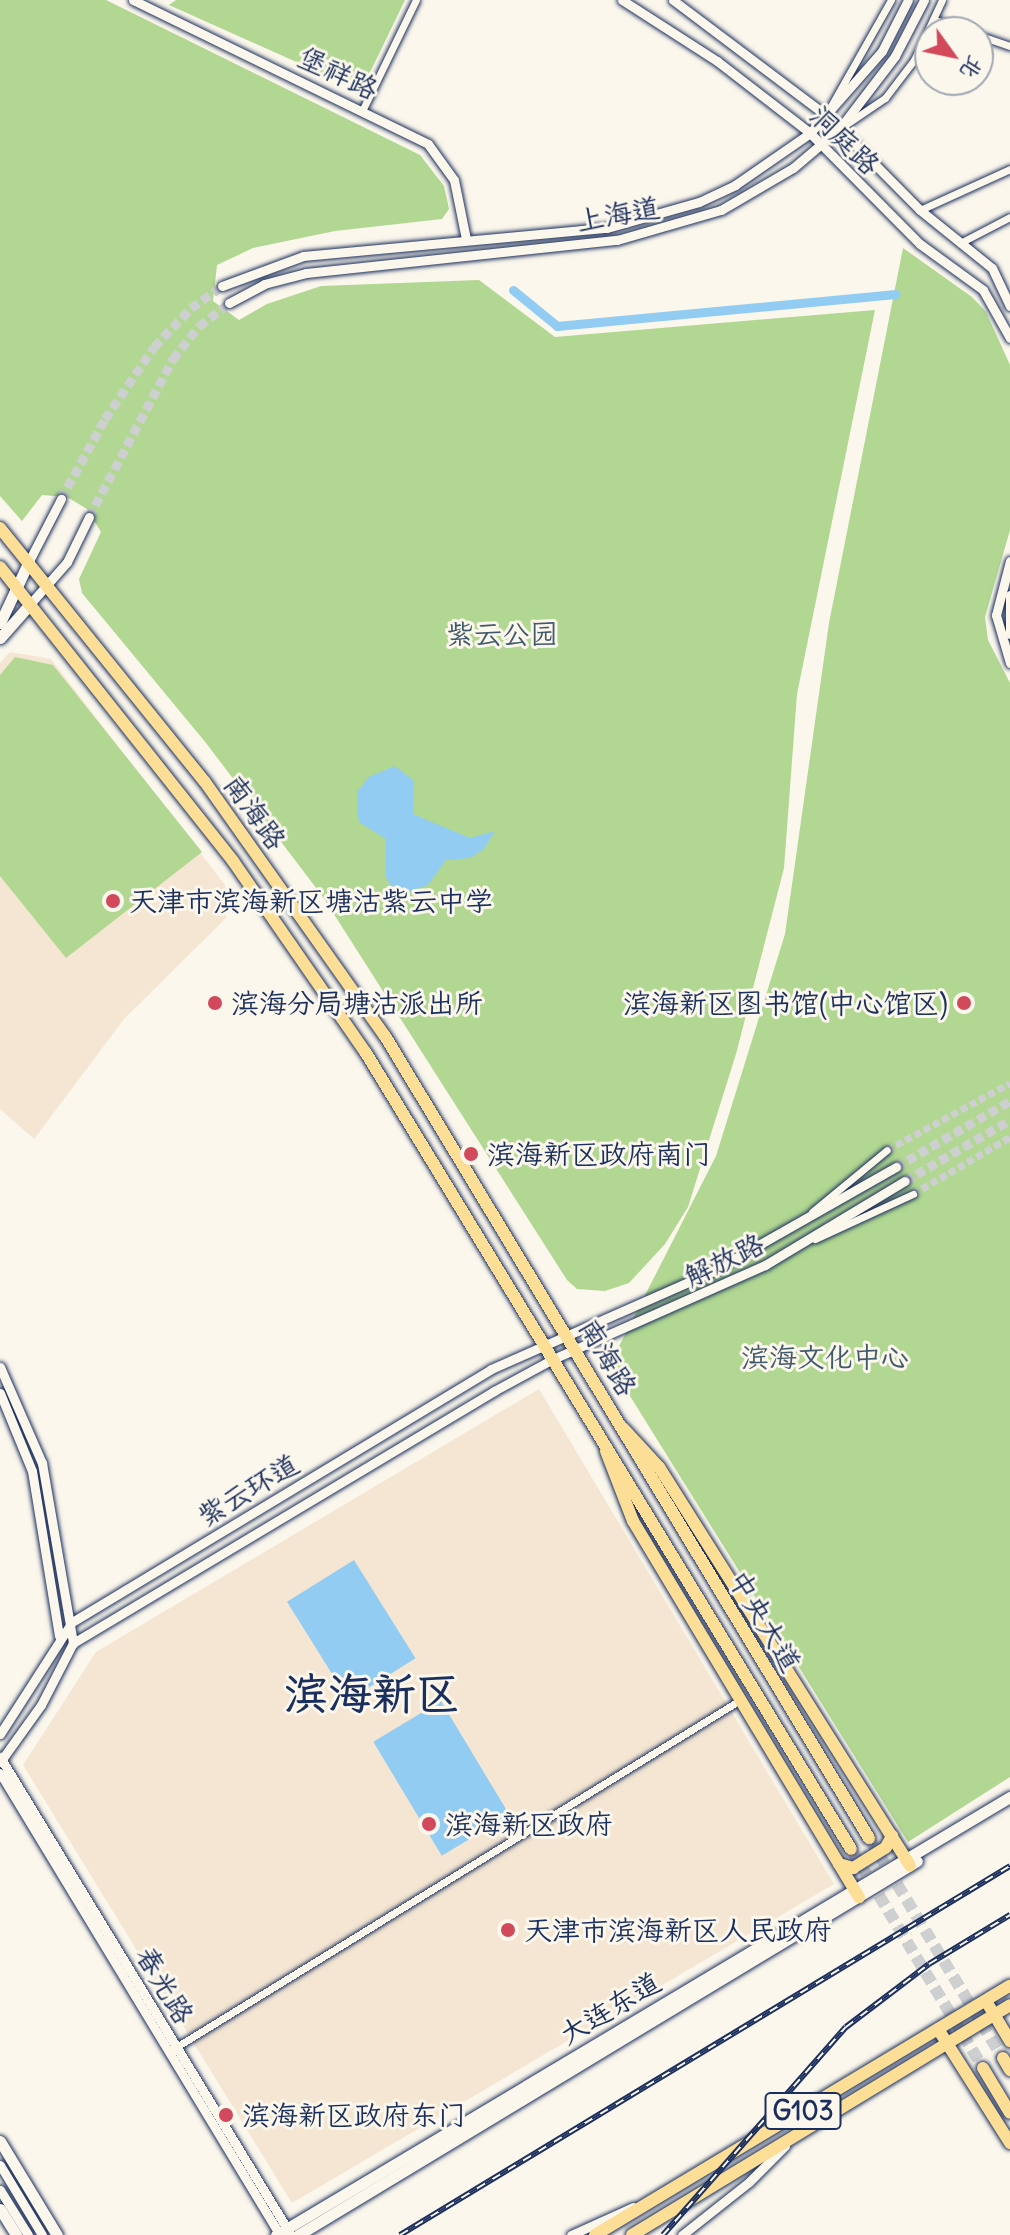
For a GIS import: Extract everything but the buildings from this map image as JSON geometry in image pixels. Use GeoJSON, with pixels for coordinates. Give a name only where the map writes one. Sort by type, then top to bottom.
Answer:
{"type":"FeatureCollection","features":[{"type":"Feature","properties":{"kind":"main road","name":"南海路"},"geometry":{"type":"LineString","coordinates":[[0,528],[50,584],[205,782],[385,1036],[623,1428]]}},
{"type":"Feature","properties":{"kind":"main road"},"geometry":{"type":"LineString","coordinates":[[0,623],[29,561]]}},
{"type":"Feature","properties":{"kind":"main road","name":"南海路"},"geometry":{"type":"LineString","coordinates":[[0,567],[289,939],[366,1053],[603,1440]]}},
{"type":"Feature","properties":{"kind":"main road"},"geometry":{"type":"LineString","coordinates":[[0,638],[30,604]]}},
{"type":"Feature","properties":{"kind":"main road"},"geometry":{"type":"LineString","coordinates":[[623,1428],[659,1467],[908,1862]]}},
{"type":"Feature","properties":{"kind":"main road","name":"中央大道"},"geometry":{"type":"LineString","coordinates":[[623,1428],[869,1838]]}},
{"type":"Feature","properties":{"kind":"main road"},"geometry":{"type":"LineString","coordinates":[[603,1440],[633,1521],[857,1893]]}},
{"type":"Feature","properties":{"kind":"main road","name":"中央大道"},"geometry":{"type":"LineString","coordinates":[[603,1440],[851,1849]]}},
{"type":"Feature","properties":{"kind":"main road","name":"大连东道"},"geometry":{"type":"LineString","coordinates":[[298,2235],[1010,1797]]}},
{"type":"Feature","properties":{"kind":"main road","name":"大连东道"},"geometry":{"type":"LineString","coordinates":[[908,1862],[1010,1805]]}},
{"type":"Feature","properties":{"kind":"main road"},"geometry":{"type":"LineString","coordinates":[[839,1864],[853,1868],[886,1847],[892,1836]]}},
{"type":"Feature","properties":{"kind":"main road","name":"大连东道"},"geometry":{"type":"LineString","coordinates":[[282,2233],[857,1893]]}},
{"type":"Feature","properties":{"kind":"main road","name":"G103"},"geometry":{"type":"LineString","coordinates":[[595,2235],[1010,1986]]}},
{"type":"Feature","properties":{"kind":"main road"},"geometry":{"type":"LineString","coordinates":[[986,2001],[1010,2041]]}},
{"type":"Feature","properties":{"kind":"main road","name":"G103"},"geometry":{"type":"LineString","coordinates":[[632,2235],[1010,2005]]}},
{"type":"Feature","properties":{"kind":"main road"},"geometry":{"type":"LineString","coordinates":[[938,2029],[1010,2143]]}},
{"type":"Feature","properties":{"kind":"main road"},"geometry":{"type":"LineString","coordinates":[[1003,2058],[1010,2070]]}},
{"type":"Feature","properties":{"kind":"main road"},"geometry":{"type":"LineString","coordinates":[[983,2068],[1010,2113]]}},
{"type":"Feature","properties":{"kind":"main road"},"geometry":{"type":"LineString","coordinates":[[0,2141],[57,2235]]}},
{"type":"Feature","properties":{"kind":"main road"},"geometry":{"type":"LineString","coordinates":[[0,2209],[16,2235]]}},
{"type":"Feature","properties":{"kind":"street","name":"堡祥路"},"geometry":{"type":"LineString","coordinates":[[133,0],[363,109],[440,157],[458,194],[466,239]]}},
{"type":"Feature","properties":{"kind":"street"},"geometry":{"type":"LineString","coordinates":[[363,109],[416,0]]}},
{"type":"Feature","properties":{"kind":"street","name":"洞庭路"},"geometry":{"type":"LineString","coordinates":[[622,0],[704,52],[810,133],[920,244],[983,290],[1010,338]]}},
{"type":"Feature","properties":{"kind":"street","name":"洞庭路"},"geometry":{"type":"LineString","coordinates":[[673,0],[827,116],[920,210],[992,268],[1010,306]]}},
{"type":"Feature","properties":{"kind":"street"},"geometry":{"type":"LineString","coordinates":[[827,116],[841,82],[891,0]]}},
{"type":"Feature","properties":{"kind":"street","name":"上海道"},"geometry":{"type":"LineString","coordinates":[[222,286],[303,256],[607,228],[662,215],[735,185],[810,133],[827,116],[882,51],[908,0]]}},
{"type":"Feature","properties":{"kind":"street","name":"上海道"},"geometry":{"type":"LineString","coordinates":[[229,303],[264,284],[322,270],[645,235],[740,201],[822,145],[840,128],[895,56],[924,0]]}},
{"type":"Feature","properties":{"kind":"street"},"geometry":{"type":"LineString","coordinates":[[840,128],[885,98],[914,53]]}},
{"type":"Feature","properties":{"kind":"street"},"geometry":{"type":"LineString","coordinates":[[920,210],[1010,169]]}},
{"type":"Feature","properties":{"kind":"street"},"geometry":{"type":"LineString","coordinates":[[960,243],[1010,217]]}},
{"type":"Feature","properties":{"kind":"street"},"geometry":{"type":"LineString","coordinates":[[29,561],[61,499]]}},
{"type":"Feature","properties":{"kind":"street"},"geometry":{"type":"LineString","coordinates":[[30,604],[50,584],[89,517]]}},
{"type":"Feature","properties":{"kind":"street"},"geometry":{"type":"LineString","coordinates":[[1010,561],[996,607],[998,632],[1010,663]]}},
{"type":"Feature","properties":{"kind":"street"},"geometry":{"type":"LineString","coordinates":[[1010,595],[1010,634]]}},
{"type":"Feature","properties":{"kind":"street"},"geometry":{"type":"LineString","coordinates":[[797,1226],[887,1150]]}},
{"type":"Feature","properties":{"kind":"street","name":"解放路"},"geometry":{"type":"LineString","coordinates":[[565,1333],[661,1295],[797,1226],[896,1167]]}},
{"type":"Feature","properties":{"kind":"street","name":"解放路"},"geometry":{"type":"LineString","coordinates":[[553,1359],[695,1300],[810,1241],[905,1181]]}},
{"type":"Feature","properties":{"kind":"street"},"geometry":{"type":"LineString","coordinates":[[810,1241],[913,1194]]}},
{"type":"Feature","properties":{"kind":"street","name":"紫云环道"},"geometry":{"type":"LineString","coordinates":[[0,1734],[59,1636],[72,1622],[543,1342],[565,1333]]}},
{"type":"Feature","properties":{"kind":"street","name":"紫云环道"},"geometry":{"type":"LineString","coordinates":[[73,1643],[553,1359]]}},
{"type":"Feature","properties":{"kind":"street"},"geometry":{"type":"LineString","coordinates":[[1,1369],[42,1463],[72,1622],[73,1643],[41,1705],[1,1760]]}},
{"type":"Feature","properties":{"kind":"street"},"geometry":{"type":"LineString","coordinates":[[0,1393],[32,1471],[59,1636]]}},
{"type":"Feature","properties":{"kind":"street"},"geometry":{"type":"LineString","coordinates":[[172,2049],[740,1700]]}},
{"type":"Feature","properties":{"kind":"street","name":"春光路"},"geometry":{"type":"LineString","coordinates":[[1,1760],[282,2233]]}},
{"type":"Feature","properties":{"kind":"street","name":"春光路"},"geometry":{"type":"LineString","coordinates":[[0,1773],[172,2049]]}},
{"type":"Feature","properties":{"kind":"street"},"geometry":{"type":"LineString","coordinates":[[682,2235],[749,2182],[794,2137]]}},
{"type":"Feature","properties":{"kind":"street"},"geometry":{"type":"LineString","coordinates":[[0,2165],[42,2235]]}},
{"type":"Feature","properties":{"kind":"street"},"geometry":{"type":"LineString","coordinates":[[0,2190],[28,2235]]}},
{"type":"Feature","properties":{"kind":"street"},"geometry":{"type":"LineString","coordinates":[[571,2235],[658,2197]]}},
{"type":"Feature","properties":{"kind":"shaded area","name":"天津市滨海新区塘沽紫云中学"},"geometry":{"type":"Polygon","coordinates":[[[10,652],[51,659],[225,885],[226,918],[124,1019],[34,1139],[0,1109],[0,663],[10,652]]]}},
{"type":"Feature","properties":{"kind":"shaded area","name":"滨海新区政府"},"geometry":{"type":"Polygon","coordinates":[[[539,1389],[834,1884],[292,2203],[23,1765],[96,1652],[539,1389]]]}},
{"type":"Feature","properties":{"kind":"green space","name":"紫云公园"},"geometry":{"type":"Polygon","coordinates":[[[0,0],[106,0],[420,155],[444,186],[449,209],[442,219],[335,231],[253,248],[217,265],[213,301],[239,320],[267,304],[321,286],[479,280],[555,337],[875,310],[797,694],[784,868],[736,1054],[688,1207],[665,1244],[629,1283],[605,1291],[577,1289],[567,1280],[323,897],[206,743],[82,593],[79,579],[101,532],[87,509],[67,497],[42,495],[22,521],[0,496],[0,0]]]}},
{"type":"Feature","properties":{"kind":"green space"},"geometry":{"type":"Polygon","coordinates":[[[176,0],[405,0],[361,91],[169,5],[176,0]]]}},
{"type":"Feature","properties":{"kind":"green space","name":"滨海文化中心"},"geometry":{"type":"Polygon","coordinates":[[[903,248],[972,297],[986,312],[1010,365],[1010,530],[985,617],[988,640],[1010,683],[1010,1777],[908,1842],[610,1364],[716,1156],[785,934],[829,623],[903,248]]]}},
{"type":"Feature","properties":{"kind":"green space"},"geometry":{"type":"Polygon","coordinates":[[[15,657],[53,665],[202,852],[66,958],[0,876],[0,675],[15,657]]]}},
{"type":"Feature","properties":{"kind":"water"},"geometry":{"type":"Polygon","coordinates":[[[395,766],[414,781],[413,814],[470,838],[495,831],[484,849],[470,858],[446,860],[428,885],[407,892],[392,888],[386,877],[386,839],[359,822],[357,809],[357,792],[369,777],[395,766]]]}},
{"type":"Feature","properties":{"kind":"water"},"geometry":{"type":"Polygon","coordinates":[[[354,1560],[415,1658],[348,1700],[287,1602],[354,1560]]]}},
{"type":"Feature","properties":{"kind":"water"},"geometry":{"type":"Polygon","coordinates":[[[441,1701],[510,1815],[442,1856],[373,1742],[441,1701]]]}},
{"type":"Feature","properties":{"kind":"waterway"},"geometry":{"type":"LineString","coordinates":[[513,290],[557,326],[895,294]]}},
{"type":"Feature","properties":{"kind":"tunnel"},"geometry":{"type":"LineString","coordinates":[[61,499],[105,419],[154,347],[191,308],[222,286]]}},
{"type":"Feature","properties":{"kind":"tunnel"},"geometry":{"type":"LineString","coordinates":[[89,517],[173,359],[199,326],[229,303]]}},
{"type":"Feature","properties":{"kind":"tunnel"},"geometry":{"type":"LineString","coordinates":[[887,1150],[1010,1083]]}},
{"type":"Feature","properties":{"kind":"tunnel"},"geometry":{"type":"LineString","coordinates":[[896,1167],[1010,1101]]}},
{"type":"Feature","properties":{"kind":"tunnel"},"geometry":{"type":"LineString","coordinates":[[905,1181],[1010,1120]]}},
{"type":"Feature","properties":{"kind":"tunnel"},"geometry":{"type":"LineString","coordinates":[[913,1194],[1010,1137]]}},
{"type":"Feature","properties":{"kind":"tunnel"},"geometry":{"type":"LineString","coordinates":[[869,1838],[1003,2058]]}},
{"type":"Feature","properties":{"kind":"tunnel"},"geometry":{"type":"LineString","coordinates":[[851,1849],[983,2068]]}},
{"type":"Feature","properties":{"kind":"railway"},"geometry":{"type":"LineString","coordinates":[[400,2235],[1010,1866]]}},
{"type":"Feature","properties":{"kind":"railway"},"geometry":{"type":"LineString","coordinates":[[663,2235],[846,2027],[929,1964],[1010,1915]]}},
{"type":"Feature","properties":{"kind":"place","name":"天津市滨海新区塘沽紫云中学"},"geometry":{"type":"Point","coordinates":[113,901]}},
{"type":"Feature","properties":{"kind":"place","name":"滨海分局塘沽派出所"},"geometry":{"type":"Point","coordinates":[215,1003]}},
{"type":"Feature","properties":{"kind":"place","name":"滨海新区图书馆(中心馆区)"},"geometry":{"type":"Point","coordinates":[964,1003]}},
{"type":"Feature","properties":{"kind":"place","name":"滨海新区政府南门"},"geometry":{"type":"Point","coordinates":[471,1154]}},
{"type":"Feature","properties":{"kind":"place","name":"滨海新区政府"},"geometry":{"type":"Point","coordinates":[429,1824]}},
{"type":"Feature","properties":{"kind":"place","name":"天津市滨海新区人民政府"},"geometry":{"type":"Point","coordinates":[508,1930]}},
{"type":"Feature","properties":{"kind":"place","name":"滨海新区政府东门"},"geometry":{"type":"Point","coordinates":[226,2115]}},
{"type":"Feature","properties":{"kind":"district","name":"滨海新区"},"geometry":{"type":"Point","coordinates":[372,1694]}}]}
